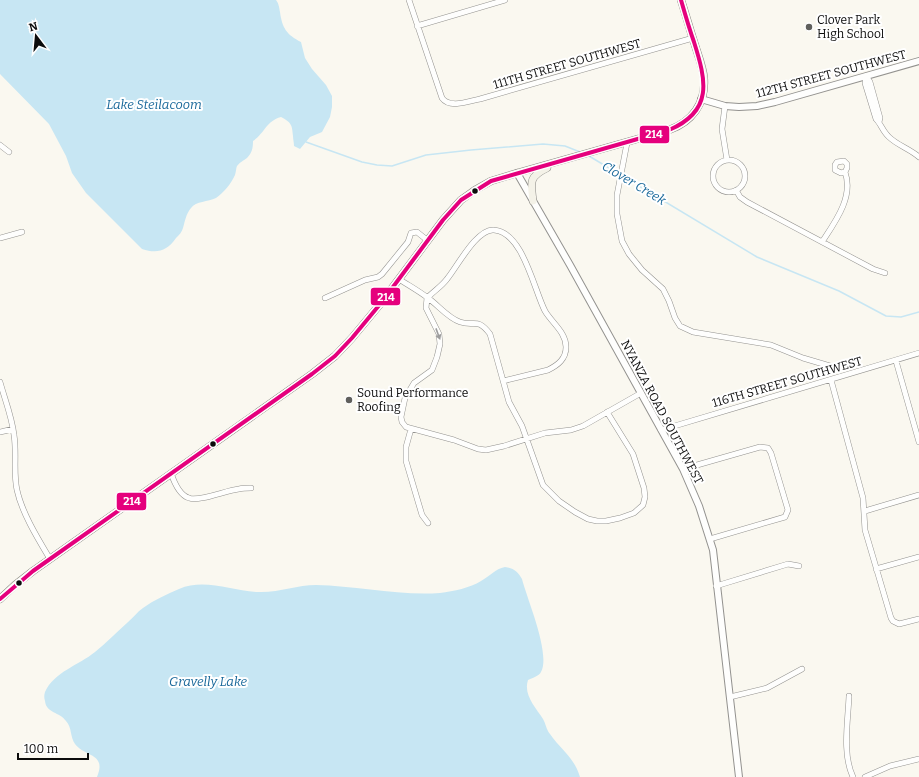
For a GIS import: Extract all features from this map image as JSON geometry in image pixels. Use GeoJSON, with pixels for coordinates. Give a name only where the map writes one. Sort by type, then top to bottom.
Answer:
{"type":"FeatureCollection","features":[{"type":"Feature","properties":{"kind":"main road"},"geometry":{"type":"LineString","coordinates":[[0,598],[50,559],[312,374],[335,356],[352,338],[399,279],[443,220],[466,196],[491,181],[627,143],[680,126],[694,114],[703,92],[704,78],[682,0]]}},
{"type":"Feature","properties":{"kind":"main road"},"geometry":{"type":"LineString","coordinates":[[534,201],[532,188],[533,176],[539,171],[566,159]]}},
{"type":"Feature","properties":{"kind":"street"},"geometry":{"type":"LineString","coordinates":[[409,0],[417,26],[504,0]]}},
{"type":"Feature","properties":{"kind":"street","name":"111TH STREET SOUTHWEST"},"geometry":{"type":"LineString","coordinates":[[417,26],[442,98],[449,104],[480,99],[693,38]]}},
{"type":"Feature","properties":{"kind":"street","name":"112TH STREET SOUTHWEST"},"geometry":{"type":"LineString","coordinates":[[701,99],[725,106],[739,108],[757,106],[919,61]]}},
{"type":"Feature","properties":{"kind":"street"},"geometry":{"type":"LineString","coordinates":[[866,76],[870,82],[882,129],[890,138],[919,157]]}},
{"type":"Feature","properties":{"kind":"street"},"geometry":{"type":"LineString","coordinates":[[725,106],[722,129],[727,160]]}},
{"type":"Feature","properties":{"kind":"street"},"geometry":{"type":"LineString","coordinates":[[627,143],[622,172],[618,182],[617,214],[620,233],[624,245],[642,270],[663,288],[675,318],[680,326],[693,332],[771,345],[803,358],[830,366],[842,367]]}},
{"type":"Feature","properties":{"kind":"street"},"geometry":{"type":"LineString","coordinates":[[0,145],[9,152]]}},
{"type":"Feature","properties":{"kind":"street"},"geometry":{"type":"LineString","coordinates":[[727,160],[737,162],[744,170],[744,180],[742,185],[736,190],[724,190],[716,184],[714,179],[713,174],[718,165],[727,160]]}},
{"type":"Feature","properties":{"kind":"street"},"geometry":{"type":"LineString","coordinates":[[822,242],[833,225],[847,194],[848,184],[845,172]]}},
{"type":"Feature","properties":{"kind":"street","name":"NYANZA ROAD SOUTHWEST"},"geometry":{"type":"LineString","coordinates":[[517,173],[683,469],[699,506],[710,539],[739,777]]}},
{"type":"Feature","properties":{"kind":"street"},"geometry":{"type":"LineString","coordinates":[[736,190],[747,202],[822,242],[885,273]]}},
{"type":"Feature","properties":{"kind":"street"},"geometry":{"type":"LineString","coordinates":[[503,381],[548,370],[560,362],[566,348],[563,335],[546,312],[528,267],[518,248],[508,236],[501,232],[492,230],[486,231],[478,237],[446,280],[428,298],[426,308],[439,334],[440,344],[432,370],[414,383],[404,401],[402,422],[406,427],[454,440],[478,449],[486,450],[545,433],[571,430],[582,426],[641,394]]}},
{"type":"Feature","properties":{"kind":"street"},"geometry":{"type":"LineString","coordinates":[[0,238],[22,232]]}},
{"type":"Feature","properties":{"kind":"street"},"geometry":{"type":"LineString","coordinates":[[325,298],[365,280],[378,277],[382,274],[408,242],[411,233],[417,232],[428,240]]}},
{"type":"Feature","properties":{"kind":"street"},"geometry":{"type":"LineString","coordinates":[[399,279],[428,298],[456,320],[463,323],[477,324],[485,328],[490,334],[510,405],[522,426],[543,485],[558,501],[575,512],[594,520],[606,521],[628,516],[637,511],[645,500],[644,488],[635,458],[608,412]]}},
{"type":"Feature","properties":{"kind":"street","name":"116TH STREET SOUTHWEST"},"geometry":{"type":"LineString","coordinates":[[661,430],[919,353]]}},
{"type":"Feature","properties":{"kind":"street"},"geometry":{"type":"LineString","coordinates":[[896,361],[919,442]]}},
{"type":"Feature","properties":{"kind":"street"},"geometry":{"type":"LineString","coordinates":[[831,380],[863,498],[866,530],[889,614],[893,621],[899,624],[919,619]]}},
{"type":"Feature","properties":{"kind":"street"},"geometry":{"type":"LineString","coordinates":[[0,382],[15,437],[15,479],[18,495],[30,525],[50,559]]}},
{"type":"Feature","properties":{"kind":"street"},"geometry":{"type":"LineString","coordinates":[[0,432],[13,429]]}},
{"type":"Feature","properties":{"kind":"street"},"geometry":{"type":"LineString","coordinates":[[411,429],[406,447],[406,461],[422,515],[428,523]]}},
{"type":"Feature","properties":{"kind":"street"},"geometry":{"type":"LineString","coordinates":[[683,469],[760,447],[765,447],[770,450],[788,510],[787,514],[782,519],[710,539]]}},
{"type":"Feature","properties":{"kind":"street"},"geometry":{"type":"LineString","coordinates":[[171,473],[174,482],[181,493],[190,499],[239,488],[251,488]]}},
{"type":"Feature","properties":{"kind":"street"},"geometry":{"type":"LineString","coordinates":[[865,511],[919,495]]}},
{"type":"Feature","properties":{"kind":"street"},"geometry":{"type":"LineString","coordinates":[[876,569],[919,557]]}},
{"type":"Feature","properties":{"kind":"street"},"geometry":{"type":"LineString","coordinates":[[716,586],[792,564],[799,566]]}},
{"type":"Feature","properties":{"kind":"street"},"geometry":{"type":"LineString","coordinates":[[730,696],[767,688],[802,669]]}},
{"type":"Feature","properties":{"kind":"street"},"geometry":{"type":"LineString","coordinates":[[849,696],[847,744],[850,768],[853,777]]}},
{"type":"Feature","properties":{"kind":"street"},"geometry":{"type":"LineString","coordinates":[[865,777],[890,766],[919,759]]}},
{"type":"Feature","properties":{"kind":"water","name":"Lake Steilacoom"},"geometry":{"type":"Polygon","coordinates":[[[0,0],[276,0],[284,27],[292,37],[301,42],[305,58],[312,69],[326,85],[332,96],[330,117],[322,132],[310,137],[300,149],[294,146],[291,125],[287,121],[281,117],[272,121],[253,141],[250,154],[237,166],[235,175],[229,185],[216,198],[196,204],[191,208],[182,231],[169,246],[165,249],[157,251],[142,249],[86,193],[72,173],[66,156],[49,124],[0,74],[0,0]]]}},
{"type":"Feature","properties":{"kind":"water","name":"Gravelly Lake"},"geometry":{"type":"Polygon","coordinates":[[[505,567],[511,568],[519,574],[522,579],[541,640],[543,664],[541,672],[537,676],[528,680],[527,691],[549,732],[571,759],[580,777],[97,777],[99,764],[97,759],[75,744],[68,723],[46,705],[44,698],[45,692],[54,679],[67,669],[89,657],[143,608],[165,595],[179,589],[189,586],[208,585],[265,592],[316,585],[425,594],[440,593],[472,586],[498,569],[505,567]]]}},
{"type":"Feature","properties":{"kind":"waterway","name":"Clover Creek"},"geometry":{"type":"LineString","coordinates":[[306,142],[362,162],[392,166],[426,155],[543,144],[565,146],[580,152]]}},
{"type":"Feature","properties":{"kind":"waterway","name":"Clover Creek"},"geometry":{"type":"LineString","coordinates":[[589,156],[757,257],[839,291],[886,316],[901,317],[919,312]]}},
{"type":"Feature","properties":{"kind":"transit line","name":"214"},"geometry":{"type":"LineString","coordinates":[[0,599],[33,571],[312,374],[335,356],[381,303],[443,220],[461,200],[491,181],[669,130],[694,114],[700,104],[703,93],[703,82],[698,56],[681,0]]}},
{"type":"Feature","properties":{"kind":"place","name":"Clover Park High School"},"geometry":{"type":"Point","coordinates":[809,27]}},
{"type":"Feature","properties":{"kind":"place","name":"Sound Performance Roofing"},"geometry":{"type":"Point","coordinates":[349,400]}}]}
